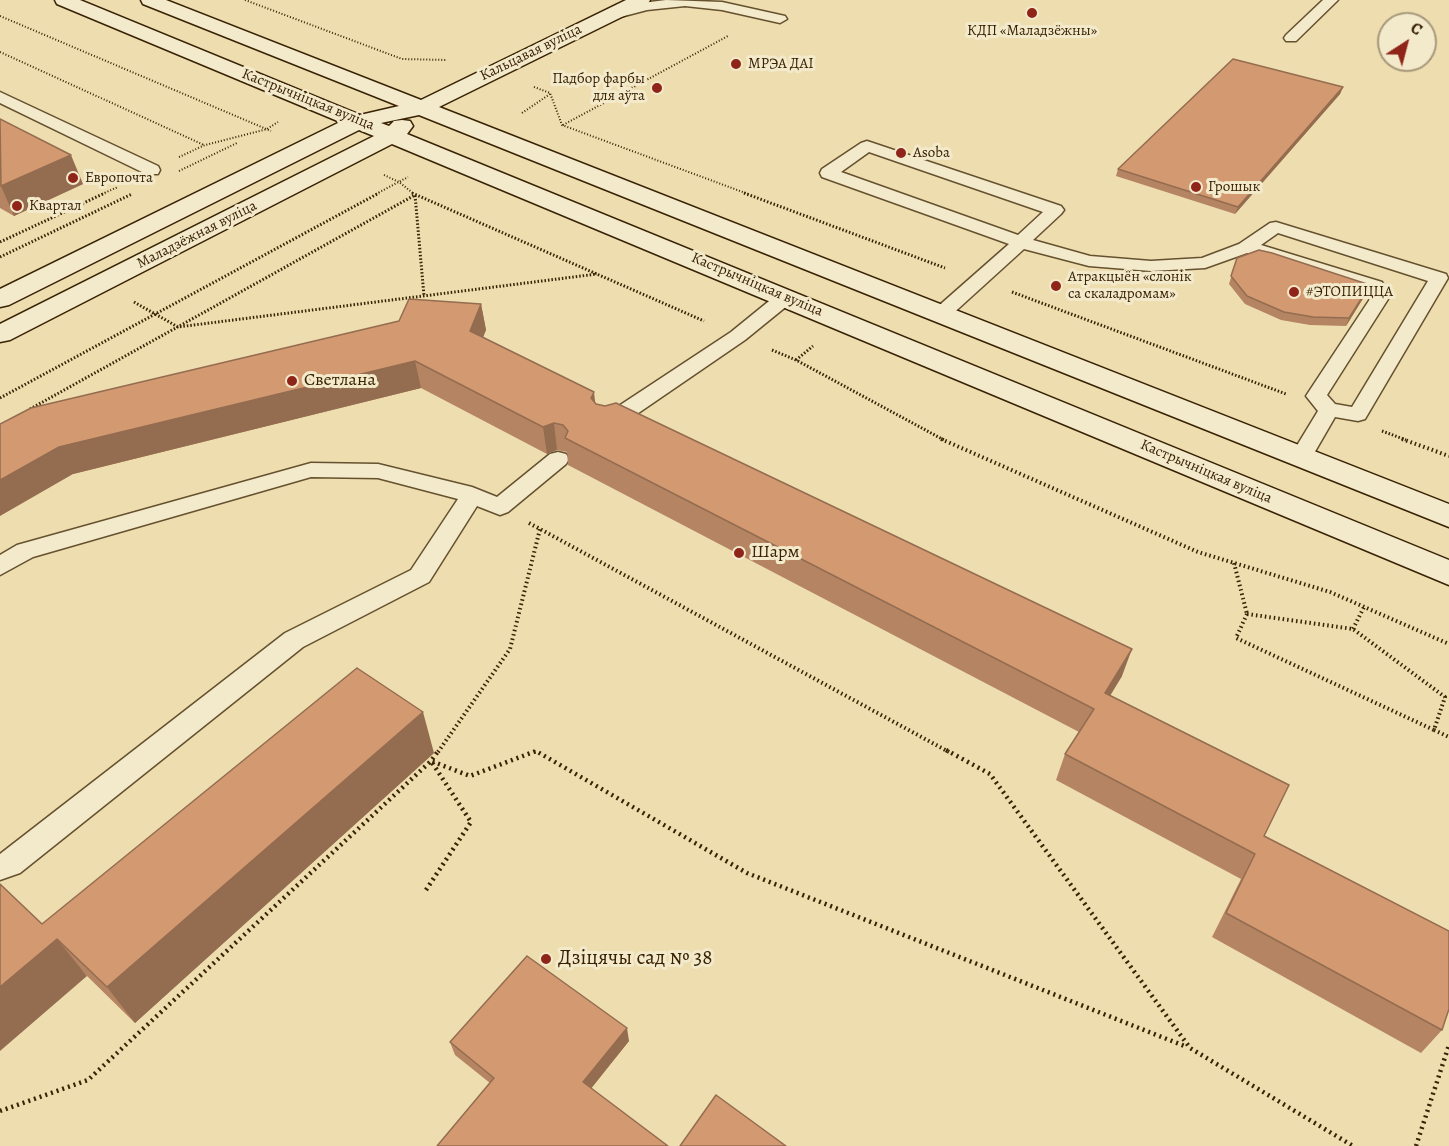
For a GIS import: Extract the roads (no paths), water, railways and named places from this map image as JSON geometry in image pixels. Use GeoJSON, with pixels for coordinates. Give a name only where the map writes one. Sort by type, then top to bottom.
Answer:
{"type":"FeatureCollection","features":[{"type":"Feature","properties":{"kind":"main road","name":"Кастрычніцкая вуліца"},"geometry":{"type":"LineString","coordinates":[[64,0],[1449,573]]}},
{"type":"Feature","properties":{"kind":"main road","name":"Кастрычніцкая вуліца"},"geometry":{"type":"LineString","coordinates":[[150,0],[1449,516]]}},
{"type":"Feature","properties":{"kind":"main road","name":"Кальцавая вуліца"},"geometry":{"type":"LineString","coordinates":[[421,108],[641,0]]}},
{"type":"Feature","properties":{"kind":"main road","name":"Маладзёжная вуліца"},"geometry":{"type":"LineString","coordinates":[[0,299],[360,121],[421,108]]}},
{"type":"Feature","properties":{"kind":"main road","name":"Маладзёжная вуліца"},"geometry":{"type":"LineString","coordinates":[[0,334],[393,135],[421,108]]}},
{"type":"Feature","properties":{"kind":"lane"},"geometry":{"type":"LineString","coordinates":[[1292,38],[1331,0]]}},
{"type":"Feature","properties":{"kind":"lane"},"geometry":{"type":"LineString","coordinates":[[609,16],[647,6],[685,2],[722,6],[780,19]]}},
{"type":"Feature","properties":{"kind":"lane"},"geometry":{"type":"LineString","coordinates":[[0,97],[152,170]]}},
{"type":"Feature","properties":{"kind":"lane"},"geometry":{"type":"LineString","coordinates":[[941,314],[1021,242],[1055,210],[867,146],[828,173],[1021,242],[1089,261],[1151,266],[1205,263],[1245,248],[1276,226],[1439,278],[1358,414],[1329,410],[1316,396],[1381,296],[1375,286],[1273,253],[1245,248]]}},
{"type":"Feature","properties":{"kind":"lane"},"geometry":{"type":"LineString","coordinates":[[607,424],[738,336],[786,297]]}},
{"type":"Feature","properties":{"kind":"lane"},"geometry":{"type":"LineString","coordinates":[[1301,457],[1329,410]]}},
{"type":"Feature","properties":{"kind":"lane"},"geometry":{"type":"LineString","coordinates":[[0,566],[25,551],[311,470],[378,471],[472,495],[500,507],[558,459]]}},
{"type":"Feature","properties":{"kind":"lane"},"geometry":{"type":"LineString","coordinates":[[0,867],[10,864],[294,640],[420,576],[472,495]]}},
{"type":"Feature","properties":{"kind":"place","name":"КДП «Маладзёжны»"},"geometry":{"type":"Point","coordinates":[1032,13]}},
{"type":"Feature","properties":{"kind":"place","name":"МРЭА ДАІ"},"geometry":{"type":"Point","coordinates":[736,64]}},
{"type":"Feature","properties":{"kind":"place","name":"Падбор фарбы для аўта"},"geometry":{"type":"Point","coordinates":[657,88]}},
{"type":"Feature","properties":{"kind":"place","name":"Asoba"},"geometry":{"type":"Point","coordinates":[901,153]}},
{"type":"Feature","properties":{"kind":"place","name":"Европочта"},"geometry":{"type":"Point","coordinates":[73,178]}},
{"type":"Feature","properties":{"kind":"place","name":"Грошык"},"geometry":{"type":"Point","coordinates":[1196,187]}},
{"type":"Feature","properties":{"kind":"place","name":"Квартал"},"geometry":{"type":"Point","coordinates":[17,206]}},
{"type":"Feature","properties":{"kind":"place","name":"Атракцыён «слонік са скаладромам»"},"geometry":{"type":"Point","coordinates":[1056,286]}},
{"type":"Feature","properties":{"kind":"place","name":"#ЭТОПИЦЦА"},"geometry":{"type":"Point","coordinates":[1294,292]}},
{"type":"Feature","properties":{"kind":"place","name":"Светлана"},"geometry":{"type":"Point","coordinates":[292,381]}},
{"type":"Feature","properties":{"kind":"place","name":"Шарм"},"geometry":{"type":"Point","coordinates":[739,553]}},
{"type":"Feature","properties":{"kind":"place","name":"Дзіцячы сад № 38"},"geometry":{"type":"Point","coordinates":[546,959]}}]}
